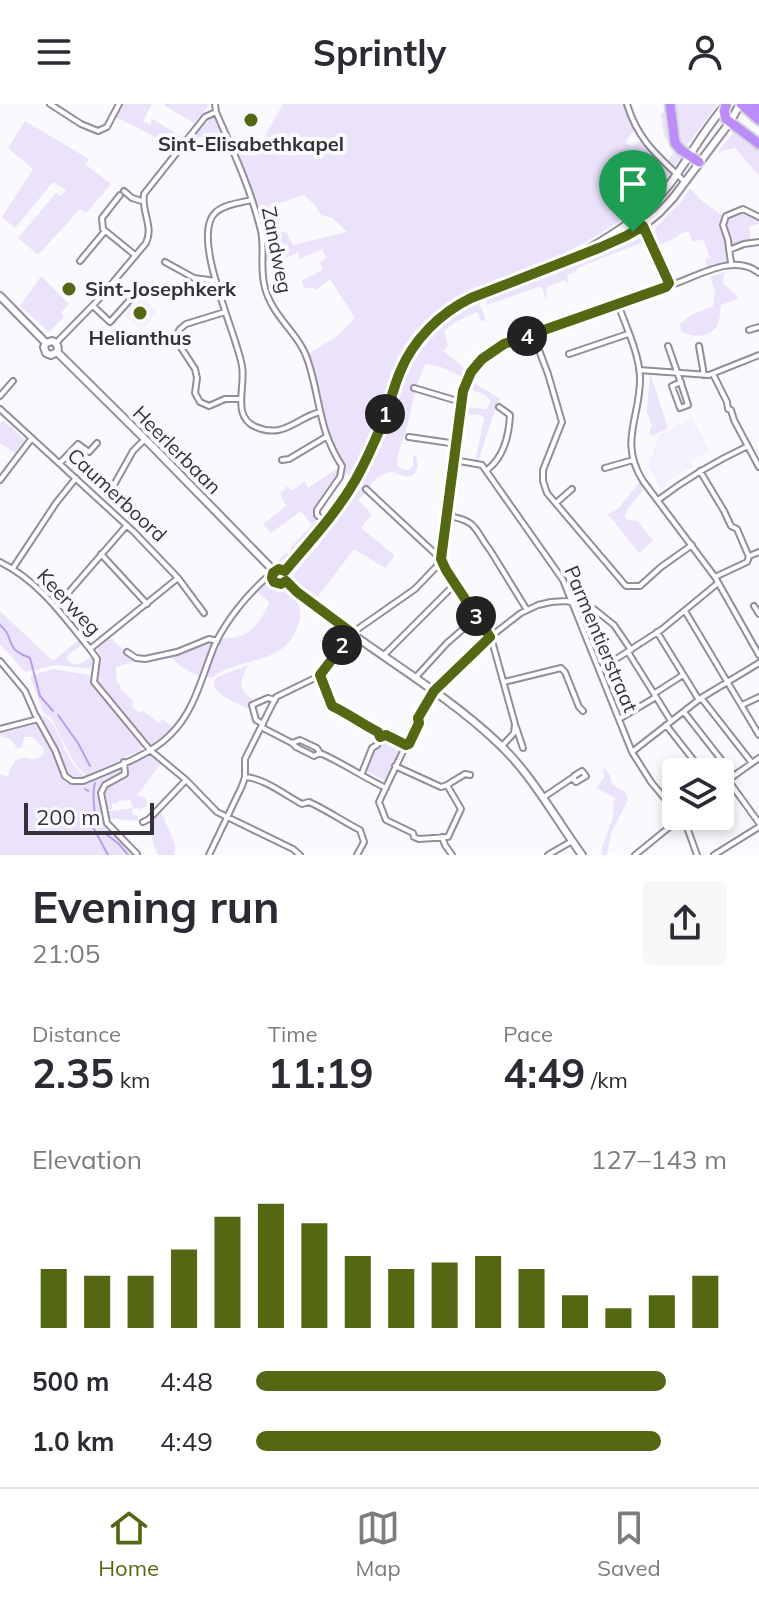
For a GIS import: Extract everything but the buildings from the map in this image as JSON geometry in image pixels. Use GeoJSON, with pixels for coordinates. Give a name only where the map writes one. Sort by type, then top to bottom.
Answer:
{"type":"FeatureCollection","features":[{"type":"Feature","properties":{"kind":"highway"},"geometry":{"type":"LineString","coordinates":[[670,104],[678,148],[699,162]]}},
{"type":"Feature","properties":{"kind":"highway"},"geometry":{"type":"LineString","coordinates":[[727,104],[724,115],[759,144]]}},
{"type":"Feature","properties":{"kind":"highway"},"geometry":{"type":"LineString","coordinates":[[740,104],[756,111]]}},
{"type":"Feature","properties":{"kind":"street"},"geometry":{"type":"LineString","coordinates":[[50,104],[98,131],[107,127],[119,104]]}},
{"type":"Feature","properties":{"kind":"street","name":"Zandweg"},"geometry":{"type":"LineString","coordinates":[[215,104],[261,231],[261,267],[265,287],[279,319],[301,345],[308,360],[326,437],[342,466],[340,477],[317,510],[317,515],[327,523]]}},
{"type":"Feature","properties":{"kind":"street"},"geometry":{"type":"LineString","coordinates":[[577,256],[612,235],[658,198],[727,104]]}},
{"type":"Feature","properties":{"kind":"street"},"geometry":{"type":"LineString","coordinates":[[285,571],[344,500],[368,456],[401,369],[425,333],[465,301],[618,240],[643,226],[664,208],[685,182],[740,104]]}},
{"type":"Feature","properties":{"kind":"street"},"geometry":{"type":"LineString","coordinates":[[628,106],[632,121],[648,147],[685,182]]}},
{"type":"Feature","properties":{"kind":"street"},"geometry":{"type":"LineString","coordinates":[[56,343],[93,306],[146,243],[150,234],[142,201],[147,189],[205,117],[216,112]]}},
{"type":"Feature","properties":{"kind":"street"},"geometry":{"type":"LineString","coordinates":[[135,255],[103,229],[102,218],[122,193],[142,201]]}},
{"type":"Feature","properties":{"kind":"street"},"geometry":{"type":"LineString","coordinates":[[251,200],[221,208],[209,221],[207,235],[216,281],[241,361],[242,411],[253,426],[282,430],[320,412]]}},
{"type":"Feature","properties":{"kind":"street"},"geometry":{"type":"LineString","coordinates":[[731,264],[723,225],[726,216],[743,209],[759,217]]}},
{"type":"Feature","properties":{"kind":"street"},"geometry":{"type":"LineString","coordinates":[[638,216],[669,283]]}},
{"type":"Feature","properties":{"kind":"street"},"geometry":{"type":"LineString","coordinates":[[80,261],[105,231]]}},
{"type":"Feature","properties":{"kind":"street"},"geometry":{"type":"LineString","coordinates":[[729,250],[759,242]]}},
{"type":"Feature","properties":{"kind":"street"},"geometry":{"type":"LineString","coordinates":[[165,262],[194,278],[216,281]]}},
{"type":"Feature","properties":{"kind":"street"},"geometry":{"type":"LineString","coordinates":[[209,855],[245,777],[245,759],[275,700],[320,675],[352,633],[415,589],[442,562],[461,402],[468,377],[482,359],[504,344],[663,288],[669,283],[674,284],[731,264],[744,264],[759,273]]}},
{"type":"Feature","properties":{"kind":"street"},"geometry":{"type":"LineString","coordinates":[[93,306],[110,322],[137,292]]}},
{"type":"Feature","properties":{"kind":"street"},"geometry":{"type":"LineString","coordinates":[[0,296],[46,343]]}},
{"type":"Feature","properties":{"kind":"street"},"geometry":{"type":"LineString","coordinates":[[618,304],[639,370],[640,388],[631,432],[633,460],[639,474],[715,577],[759,655]]}},
{"type":"Feature","properties":{"kind":"street"},"geometry":{"type":"LineString","coordinates":[[225,312],[182,326],[177,341],[195,369],[195,393],[200,402],[212,406],[225,399],[241,399]]}},
{"type":"Feature","properties":{"kind":"street"},"geometry":{"type":"LineString","coordinates":[[749,330],[759,327]]}},
{"type":"Feature","properties":{"kind":"street"},"geometry":{"type":"LineString","coordinates":[[533,334],[562,422],[542,477],[547,493],[626,586],[640,586],[692,545]]}},
{"type":"Feature","properties":{"kind":"street"},"geometry":{"type":"LineString","coordinates":[[569,354],[628,334]]}},
{"type":"Feature","properties":{"kind":"street"},"geometry":{"type":"LineString","coordinates":[[46,343],[56,343]]}},
{"type":"Feature","properties":{"kind":"street"},"geometry":{"type":"LineString","coordinates":[[46,343],[46,353],[51,355],[57,352],[56,343]]}},
{"type":"Feature","properties":{"kind":"street"},"geometry":{"type":"LineString","coordinates":[[668,346],[681,382],[688,405],[680,408],[672,386],[681,382]]}},
{"type":"Feature","properties":{"kind":"street"},"geometry":{"type":"LineString","coordinates":[[699,346],[704,375]]}},
{"type":"Feature","properties":{"kind":"street","name":"Heerlerbaan"},"geometry":{"type":"LineString","coordinates":[[57,352],[274,571]]}},
{"type":"Feature","properties":{"kind":"street"},"geometry":{"type":"LineString","coordinates":[[639,370],[713,374],[759,355]]}},
{"type":"Feature","properties":{"kind":"street"},"geometry":{"type":"LineString","coordinates":[[713,374],[759,467]]}},
{"type":"Feature","properties":{"kind":"street"},"geometry":{"type":"LineString","coordinates":[[0,396],[13,381]]}},
{"type":"Feature","properties":{"kind":"street"},"geometry":{"type":"LineString","coordinates":[[414,388],[461,402]]}},
{"type":"Feature","properties":{"kind":"street"},"geometry":{"type":"LineString","coordinates":[[454,460],[478,463],[487,470],[501,456],[510,415],[499,407]]}},
{"type":"Feature","properties":{"kind":"street","name":"Caumerboord"},"geometry":{"type":"LineString","coordinates":[[0,409],[127,525],[178,578],[204,613]]}},
{"type":"Feature","properties":{"kind":"street"},"geometry":{"type":"LineString","coordinates":[[282,460],[326,437]]}},
{"type":"Feature","properties":{"kind":"street"},"geometry":{"type":"LineString","coordinates":[[409,437],[457,444]]}},
{"type":"Feature","properties":{"kind":"street"},"geometry":{"type":"LineString","coordinates":[[0,480],[32,438]]}},
{"type":"Feature","properties":{"kind":"street"},"geometry":{"type":"LineString","coordinates":[[110,492],[133,451],[145,439]]}},
{"type":"Feature","properties":{"kind":"street"},"geometry":{"type":"LineString","coordinates":[[60,463],[78,444],[89,452],[97,443]]}},
{"type":"Feature","properties":{"kind":"street"},"geometry":{"type":"LineString","coordinates":[[658,501],[700,471],[748,446]]}},
{"type":"Feature","properties":{"kind":"street"},"geometry":{"type":"LineString","coordinates":[[605,468],[633,460]]}},
{"type":"Feature","properties":{"kind":"street","name":"Parmentierstraat"},"geometry":{"type":"LineString","coordinates":[[487,470],[563,580],[632,752],[662,795]]}},
{"type":"Feature","properties":{"kind":"street"},"geometry":{"type":"LineString","coordinates":[[700,471],[731,526],[737,529],[749,556],[747,562],[715,577]]}},
{"type":"Feature","properties":{"kind":"street"},"geometry":{"type":"LineString","coordinates":[[13,568],[76,478]]}},
{"type":"Feature","properties":{"kind":"street"},"geometry":{"type":"LineString","coordinates":[[366,489],[442,562],[490,637],[523,748]]}},
{"type":"Feature","properties":{"kind":"street"},"geometry":{"type":"LineString","coordinates":[[556,503],[572,489]]}},
{"type":"Feature","properties":{"kind":"street"},"geometry":{"type":"LineString","coordinates":[[448,516],[463,518],[478,531],[527,610]]}},
{"type":"Feature","properties":{"kind":"street"},"geometry":{"type":"LineString","coordinates":[[56,607],[127,525]]}},
{"type":"Feature","properties":{"kind":"street"},"geometry":{"type":"LineString","coordinates":[[749,556],[759,552]]}},
{"type":"Feature","properties":{"kind":"street"},"geometry":{"type":"LineString","coordinates":[[101,554],[147,604]]}},
{"type":"Feature","properties":{"kind":"street","name":"Keerweg"},"geometry":{"type":"LineString","coordinates":[[0,562],[13,568],[56,607],[90,649],[97,659],[96,685],[150,750],[186,780],[217,812],[300,855]]}},
{"type":"Feature","properties":{"kind":"street"},"geometry":{"type":"LineString","coordinates":[[285,571],[274,571],[272,578],[281,584],[286,581]]}},
{"type":"Feature","properties":{"kind":"street"},"geometry":{"type":"LineString","coordinates":[[285,571],[286,581]]}},
{"type":"Feature","properties":{"kind":"street"},"geometry":{"type":"LineString","coordinates":[[90,649],[178,578]]}},
{"type":"Feature","properties":{"kind":"street"},"geometry":{"type":"LineString","coordinates":[[0,661],[20,683],[55,750],[63,773],[70,780],[83,781],[150,750],[170,736],[187,714],[217,641],[252,590],[265,579]]}},
{"type":"Feature","properties":{"kind":"street"},"geometry":{"type":"LineString","coordinates":[[286,581],[352,633],[416,677],[502,746],[582,855]]}},
{"type":"Feature","properties":{"kind":"street"},"geometry":{"type":"LineString","coordinates":[[599,670],[657,632],[718,583]]}},
{"type":"Feature","properties":{"kind":"street"},"geometry":{"type":"LineString","coordinates":[[384,655],[455,584]]}},
{"type":"Feature","properties":{"kind":"street"},"geometry":{"type":"LineString","coordinates":[[447,785],[461,809],[448,837],[419,839],[386,820],[379,802],[434,691],[490,637],[527,610],[551,602],[573,602],[594,609],[610,620],[669,723],[693,758]]}},
{"type":"Feature","properties":{"kind":"street"},"geometry":{"type":"LineString","coordinates":[[754,606],[759,614]]}},
{"type":"Feature","properties":{"kind":"street"},"geometry":{"type":"LineString","coordinates":[[685,611],[759,735]]}},
{"type":"Feature","properties":{"kind":"street"},"geometry":{"type":"LineString","coordinates":[[416,677],[447,643],[477,617]]}},
{"type":"Feature","properties":{"kind":"street"},"geometry":{"type":"LineString","coordinates":[[657,632],[700,699],[752,763]]}},
{"type":"Feature","properties":{"kind":"street"},"geometry":{"type":"LineString","coordinates":[[127,652],[145,659],[177,652],[211,638],[217,641]]}},
{"type":"Feature","properties":{"kind":"street"},"geometry":{"type":"LineString","coordinates":[[632,752],[700,699],[759,663]]}},
{"type":"Feature","properties":{"kind":"street"},"geometry":{"type":"LineString","coordinates":[[504,682],[561,668],[583,711]]}},
{"type":"Feature","properties":{"kind":"street"},"geometry":{"type":"LineString","coordinates":[[320,675],[332,706],[378,732],[377,745],[372,748],[362,774]]}},
{"type":"Feature","properties":{"kind":"street"},"geometry":{"type":"LineString","coordinates":[[619,719],[683,675]]}},
{"type":"Feature","properties":{"kind":"street"},"geometry":{"type":"LineString","coordinates":[[742,705],[759,697]]}},
{"type":"Feature","properties":{"kind":"street"},"geometry":{"type":"LineString","coordinates":[[275,700],[268,698],[252,705],[256,720],[262,726],[292,743],[300,740],[317,748],[320,753],[386,788]]}},
{"type":"Feature","properties":{"kind":"street"},"geometry":{"type":"LineString","coordinates":[[684,712],[720,758]]}},
{"type":"Feature","properties":{"kind":"street"},"geometry":{"type":"LineString","coordinates":[[0,729],[38,719]]}},
{"type":"Feature","properties":{"kind":"street"},"geometry":{"type":"LineString","coordinates":[[502,746],[514,733],[515,724]]}},
{"type":"Feature","properties":{"kind":"street"},"geometry":{"type":"LineString","coordinates":[[380,737],[386,735],[406,745]]}},
{"type":"Feature","properties":{"kind":"street"},"geometry":{"type":"LineString","coordinates":[[734,776],[759,758]]}},
{"type":"Feature","properties":{"kind":"street"},"geometry":{"type":"LineString","coordinates":[[124,762],[125,774],[105,785],[101,793],[107,823],[137,854]]}},
{"type":"Feature","properties":{"kind":"street"},"geometry":{"type":"LineString","coordinates":[[395,766],[441,787],[465,774],[470,775]]}},
{"type":"Feature","properties":{"kind":"street"},"geometry":{"type":"LineString","coordinates":[[245,777],[250,776],[302,804],[309,802],[333,813],[336,818],[360,830],[364,842],[357,855]]}},
{"type":"Feature","properties":{"kind":"street"},"geometry":{"type":"LineString","coordinates":[[542,799],[574,778]]}},
{"type":"Feature","properties":{"kind":"street"},"geometry":{"type":"LineString","coordinates":[[143,822],[186,780]]}},
{"type":"Feature","properties":{"kind":"street"},"geometry":{"type":"LineString","coordinates":[[714,855],[759,825],[734,789]]}},
{"type":"Feature","properties":{"kind":"street"},"geometry":{"type":"LineString","coordinates":[[635,855],[663,830]]}},
{"type":"Feature","properties":{"kind":"street","name":"Parmentierstraat"},"geometry":{"type":"LineString","coordinates":[[688,830],[697,855]]}},
{"type":"Feature","properties":{"kind":"street"},"geometry":{"type":"LineString","coordinates":[[442,837],[452,855]]}},
{"type":"Feature","properties":{"kind":"street"},"geometry":{"type":"LineString","coordinates":[[548,855],[572,841]]}},
{"type":"Feature","properties":{"kind":"shaded area"},"geometry":{"type":"Polygon","coordinates":[[[123,104],[152,104],[143,121],[150,125],[152,119],[183,137],[175,147],[116,117],[123,104]]]}},
{"type":"Feature","properties":{"kind":"shaded area"},"geometry":{"type":"Polygon","coordinates":[[[165,104],[210,104],[194,123],[165,104]]]}},
{"type":"Feature","properties":{"kind":"shaded area"},"geometry":{"type":"Polygon","coordinates":[[[283,104],[626,104],[635,129],[625,143],[633,146],[641,140],[665,165],[674,152],[664,136],[661,114],[664,104],[668,104],[683,154],[650,195],[610,227],[565,253],[464,296],[436,315],[406,351],[351,477],[345,473],[347,466],[325,426],[308,354],[336,337],[355,318],[330,279],[316,290],[312,287],[305,289],[301,281],[323,270],[320,262],[326,258],[322,249],[300,259],[298,252],[274,264],[272,261],[265,262],[266,239],[281,231],[287,233],[293,245],[347,232],[333,218],[321,215],[304,195],[259,210],[234,145],[265,146],[266,134],[283,104]]]}},
{"type":"Feature","properties":{"kind":"shaded area"},"geometry":{"type":"Polygon","coordinates":[[[673,104],[718,104],[684,149],[678,142],[673,104]]]}},
{"type":"Feature","properties":{"kind":"shaded area"},"geometry":{"type":"Polygon","coordinates":[[[212,117],[217,118],[228,147],[210,137],[190,139],[212,117]]]}},
{"type":"Feature","properties":{"kind":"shaded area"},"geometry":{"type":"Polygon","coordinates":[[[25,121],[89,159],[85,164],[111,184],[86,213],[80,209],[38,255],[18,238],[56,193],[61,196],[66,190],[53,182],[15,228],[2,217],[33,169],[8,148],[25,121]]]}},
{"type":"Feature","properties":{"kind":"shaded area"},"geometry":{"type":"Polygon","coordinates":[[[735,130],[759,148],[759,176],[735,148],[718,152],[735,130]]]}},
{"type":"Feature","properties":{"kind":"shaded area"},"geometry":{"type":"Polygon","coordinates":[[[690,188],[724,217],[722,225],[729,248],[729,263],[708,271],[705,260],[710,258],[703,239],[693,242],[688,231],[658,246],[654,236],[656,227],[681,202],[690,188]]]}},
{"type":"Feature","properties":{"kind":"shaded area"},"geometry":{"type":"Polygon","coordinates":[[[744,212],[759,219],[759,224],[749,226],[751,241],[732,247],[726,222],[730,217],[744,212]]]}},
{"type":"Feature","properties":{"kind":"shaded area"},"geometry":{"type":"Polygon","coordinates":[[[642,234],[646,241],[577,268],[576,272],[567,275],[569,286],[565,280],[547,287],[546,300],[542,288],[538,287],[487,305],[485,298],[642,234]]]}},
{"type":"Feature","properties":{"kind":"shaded area"},"geometry":{"type":"Polygon","coordinates":[[[724,272],[723,283],[739,298],[721,305],[718,324],[710,333],[695,336],[681,331],[680,324],[691,315],[713,306],[715,291],[710,277],[724,272]]]}},
{"type":"Feature","properties":{"kind":"shaded area"},"geometry":{"type":"Polygon","coordinates":[[[41,276],[69,304],[61,313],[64,317],[49,332],[20,306],[41,276]]]}},
{"type":"Feature","properties":{"kind":"shaded area","name":"Helianthus"},"geometry":{"type":"Polygon","coordinates":[[[139,295],[158,311],[142,330],[123,314],[139,295]]]}},
{"type":"Feature","properties":{"kind":"shaded area"},"geometry":{"type":"Polygon","coordinates":[[[478,301],[486,320],[481,321],[477,312],[444,331],[448,345],[441,349],[468,371],[464,378],[426,364],[419,381],[397,461],[397,466],[410,470],[413,456],[416,456],[415,473],[402,476],[391,471],[375,480],[369,489],[364,485],[361,488],[366,492],[358,500],[372,514],[361,528],[394,557],[385,568],[354,549],[316,599],[291,579],[331,528],[366,474],[419,351],[431,335],[435,342],[432,334],[455,314],[478,301]]]}},
{"type":"Feature","properties":{"kind":"shaded area"},"geometry":{"type":"Polygon","coordinates":[[[650,373],[668,428],[654,435],[649,434],[652,426],[647,412],[650,373]]]}},
{"type":"Feature","properties":{"kind":"shaded area"},"geometry":{"type":"Polygon","coordinates":[[[473,382],[500,399],[478,462],[475,461],[484,419],[481,415],[465,414],[466,407],[486,409],[490,400],[470,389],[473,382]]]}},
{"type":"Feature","properties":{"kind":"shaded area"},"geometry":{"type":"Polygon","coordinates":[[[692,418],[710,451],[690,461],[693,467],[672,477],[661,489],[648,466],[659,435],[692,418]]]}},
{"type":"Feature","properties":{"kind":"shaded area"},"geometry":{"type":"Polygon","coordinates":[[[3,420],[25,440],[15,453],[0,443],[0,424],[3,420]]]}},
{"type":"Feature","properties":{"kind":"shaded area"},"geometry":{"type":"Polygon","coordinates":[[[339,467],[314,508],[316,526],[281,563],[277,561],[290,553],[291,547],[312,525],[301,511],[271,533],[263,524],[286,506],[280,493],[288,486],[292,491],[305,481],[308,488],[339,467]]]}},
{"type":"Feature","properties":{"kind":"shaded area"},"geometry":{"type":"Polygon","coordinates":[[[641,480],[646,487],[628,508],[625,518],[638,521],[653,541],[639,553],[608,514],[618,509],[641,480]]]}},
{"type":"Feature","properties":{"kind":"shaded area"},"geometry":{"type":"Polygon","coordinates":[[[270,582],[294,591],[292,597],[299,604],[300,612],[294,634],[278,651],[222,671],[212,678],[205,676],[222,638],[246,633],[262,617],[269,602],[255,590],[270,582]]]}},
{"type":"Feature","properties":{"kind":"shaded area"},"geometry":{"type":"Polygon","coordinates":[[[0,611],[53,661],[80,639],[84,643],[68,655],[67,660],[80,664],[92,656],[91,669],[56,665],[25,672],[0,644],[0,611]]]}},
{"type":"Feature","properties":{"kind":"shaded area"},"geometry":{"type":"Polygon","coordinates":[[[110,637],[138,661],[116,667],[117,682],[120,689],[133,700],[133,708],[159,723],[162,719],[174,728],[152,746],[149,747],[97,682],[101,659],[97,649],[110,637]]]}},
{"type":"Feature","properties":{"kind":"shaded area"},"geometry":{"type":"Polygon","coordinates":[[[213,642],[199,676],[169,656],[213,642]]]}},
{"type":"Feature","properties":{"kind":"shaded area"},"geometry":{"type":"Polygon","coordinates":[[[248,665],[242,688],[253,699],[248,709],[222,695],[214,683],[217,677],[248,665]]]}},
{"type":"Feature","properties":{"kind":"shaded area"},"geometry":{"type":"Polygon","coordinates":[[[53,669],[90,675],[95,688],[141,750],[88,775],[83,773],[51,718],[43,712],[30,676],[53,669]]]}},
{"type":"Feature","properties":{"kind":"shaded area"},"geometry":{"type":"Polygon","coordinates":[[[43,715],[55,728],[72,762],[85,776],[76,779],[67,776],[43,723],[43,715]]]}},
{"type":"Feature","properties":{"kind":"shaded area"},"geometry":{"type":"Polygon","coordinates":[[[38,722],[45,733],[67,784],[81,784],[123,766],[123,773],[99,788],[104,824],[135,855],[0,855],[0,774],[8,777],[15,761],[24,757],[35,759],[44,753],[33,737],[24,737],[22,747],[18,749],[11,740],[0,736],[0,731],[38,722]]]}},
{"type":"Feature","properties":{"kind":"shaded area"},"geometry":{"type":"Polygon","coordinates":[[[382,739],[402,749],[386,781],[366,771],[382,739]]]}},
{"type":"Feature","properties":{"kind":"shaded area"},"geometry":{"type":"Polygon","coordinates":[[[147,753],[161,763],[137,794],[146,799],[147,806],[132,809],[139,821],[105,818],[104,812],[133,808],[130,800],[118,801],[112,804],[112,809],[104,810],[104,791],[126,775],[126,763],[147,753]]]}},
{"type":"Feature","properties":{"kind":"shaded area"},"geometry":{"type":"Polygon","coordinates":[[[603,767],[610,775],[612,784],[625,792],[628,800],[611,833],[607,855],[602,855],[602,847],[614,814],[615,798],[597,788],[604,777],[603,767]]]}},
{"type":"Feature","properties":{"kind":"shaded area"},"geometry":{"type":"Polygon","coordinates":[[[160,810],[175,844],[174,855],[158,855],[152,840],[151,821],[160,810]]]}},
{"type":"Feature","properties":{"kind":"waterway"},"geometry":{"type":"LineString","coordinates":[[0,625],[14,649],[30,658],[40,696],[53,711]]}},
{"type":"Feature","properties":{"kind":"waterway"},"geometry":{"type":"LineString","coordinates":[[58,715],[90,766]]}},
{"type":"Feature","properties":{"kind":"waterway"},"geometry":{"type":"LineString","coordinates":[[95,783],[93,827],[108,855]]}},
{"type":"Feature","properties":{"kind":"waterway"},"geometry":{"type":"LineString","coordinates":[[106,834],[128,855]]}},
{"type":"Feature","properties":{"kind":"place","name":"Sint-Elisabethkapel"},"geometry":{"type":"Point","coordinates":[251,120]}},
{"type":"Feature","properties":{"kind":"place","name":"Sint-Josephkerk"},"geometry":{"type":"Point","coordinates":[69,289]}},
{"type":"Feature","properties":{"kind":"place","name":"Helianthus"},"geometry":{"type":"Point","coordinates":[140,313]}},
{"type":"Feature","properties":{"kind":"route"},"geometry":{"type":"LineString","coordinates":[[643,226],[669,283],[666,287],[504,344],[482,359],[466,381],[441,559],[490,637],[434,691],[418,718],[419,723],[409,744],[386,735],[380,737],[378,732],[358,722],[355,717],[332,706],[320,675],[352,633],[286,581],[281,584],[274,582],[273,573],[279,569],[285,571],[344,500],[368,456],[401,369],[414,346],[432,325],[471,298],[633,232],[643,226]]}}]}
